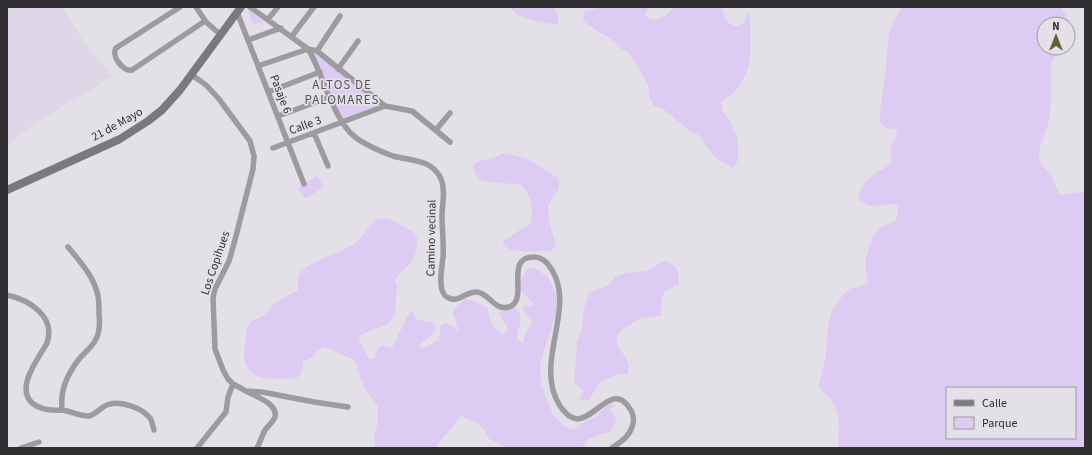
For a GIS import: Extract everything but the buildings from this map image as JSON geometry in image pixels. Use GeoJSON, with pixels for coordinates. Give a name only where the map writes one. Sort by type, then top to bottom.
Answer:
{"type":"FeatureCollection","features":[{"type":"Feature","properties":{"kind":"street"},"geometry":{"type":"LineString","coordinates":[[180,7],[116,48],[114,55],[124,69],[129,71],[132,70],[205,21]]}},
{"type":"Feature","properties":{"kind":"street"},"geometry":{"type":"LineString","coordinates":[[196,7],[209,26],[221,35]]}},
{"type":"Feature","properties":{"kind":"street"},"geometry":{"type":"LineString","coordinates":[[250,7],[308,49],[314,58],[342,122]]}},
{"type":"Feature","properties":{"kind":"street"},"geometry":{"type":"LineString","coordinates":[[268,19],[278,7]]}},
{"type":"Feature","properties":{"kind":"street"},"geometry":{"type":"LineString","coordinates":[[292,36],[314,7]]}},
{"type":"Feature","properties":{"kind":"street","name":"21 de Mayo"},"geometry":{"type":"LineString","coordinates":[[7,190],[120,139],[141,127],[167,105],[192,75],[239,9]]}},
{"type":"Feature","properties":{"kind":"street","name":"Pasaje 6"},"geometry":{"type":"LineString","coordinates":[[239,9],[248,40],[304,184]]}},
{"type":"Feature","properties":{"kind":"street"},"geometry":{"type":"LineString","coordinates":[[317,51],[340,16]]}},
{"type":"Feature","properties":{"kind":"street"},"geometry":{"type":"LineString","coordinates":[[248,40],[281,28]]}},
{"type":"Feature","properties":{"kind":"street"},"geometry":{"type":"LineString","coordinates":[[338,69],[358,41]]}},
{"type":"Feature","properties":{"kind":"street"},"geometry":{"type":"LineString","coordinates":[[258,66],[308,49],[317,51],[385,106],[412,111],[450,142]]}},
{"type":"Feature","properties":{"kind":"street"},"geometry":{"type":"LineString","coordinates":[[268,92],[320,72]]}},
{"type":"Feature","properties":{"kind":"street","name":"Los Copihues"},"geometry":{"type":"LineString","coordinates":[[192,75],[206,85],[219,99],[250,141],[254,156],[253,169],[235,240],[229,261],[213,298],[212,306],[217,354],[226,375],[233,384]]}},
{"type":"Feature","properties":{"kind":"street"},"geometry":{"type":"LineString","coordinates":[[278,116],[330,97]]}},
{"type":"Feature","properties":{"kind":"street","name":"Calle 3"},"geometry":{"type":"LineString","coordinates":[[273,148],[385,106]]}},
{"type":"Feature","properties":{"kind":"street"},"geometry":{"type":"LineString","coordinates":[[436,130],[450,113]]}},
{"type":"Feature","properties":{"kind":"street","name":"Camino vecinal"},"geometry":{"type":"LineString","coordinates":[[342,122],[357,139],[393,156],[424,163],[434,169],[439,176],[443,185],[441,288],[447,298],[460,298],[475,291],[483,294],[497,306],[509,307],[514,304],[517,299],[518,271],[520,263],[526,259],[535,257],[548,264],[555,276],[560,294],[560,306],[550,363],[552,385],[556,398],[566,414],[575,418],[589,416],[603,404],[611,400],[620,400],[626,403],[633,416],[632,427],[627,437],[612,448]]}},
{"type":"Feature","properties":{"kind":"street"},"geometry":{"type":"LineString","coordinates":[[314,133],[328,166]]}},
{"type":"Feature","properties":{"kind":"street"},"geometry":{"type":"LineString","coordinates":[[62,410],[62,389],[79,359],[96,340],[99,328],[98,297],[96,288],[90,275],[68,247]]}},
{"type":"Feature","properties":{"kind":"street"},"geometry":{"type":"LineString","coordinates":[[7,295],[19,299],[40,312],[49,328],[49,338],[28,378],[26,386],[27,396],[31,402],[38,408],[71,411],[83,416],[95,414],[110,404],[120,403],[144,413],[150,418],[154,430]]}},
{"type":"Feature","properties":{"kind":"street"},"geometry":{"type":"LineString","coordinates":[[197,448],[226,412],[228,397],[233,384],[267,402],[274,411],[274,419],[264,431],[257,448]]}},
{"type":"Feature","properties":{"kind":"street"},"geometry":{"type":"LineString","coordinates":[[246,391],[262,392],[348,407]]}},
{"type":"Feature","properties":{"kind":"street"},"geometry":{"type":"LineString","coordinates":[[21,448],[39,442]]}},
{"type":"Feature","properties":{"kind":"shaded area"},"geometry":{"type":"Polygon","coordinates":[[[7,7],[62,7],[85,43],[113,76],[34,124],[7,146],[7,7]]]}},
{"type":"Feature","properties":{"kind":"green space"},"geometry":{"type":"Polygon","coordinates":[[[510,7],[553,7],[558,14],[558,25],[524,18],[518,15],[510,7]]]}},
{"type":"Feature","properties":{"kind":"green space"},"geometry":{"type":"Polygon","coordinates":[[[603,7],[648,7],[645,16],[654,20],[664,17],[675,7],[721,7],[727,23],[738,27],[745,21],[749,12],[751,43],[749,63],[746,73],[736,90],[721,102],[723,112],[730,121],[738,140],[738,160],[733,168],[717,159],[705,145],[700,136],[691,132],[663,109],[654,106],[649,97],[649,87],[630,54],[608,37],[583,21],[585,11],[603,7]]]}},
{"type":"Feature","properties":{"kind":"green space"},"geometry":{"type":"Polygon","coordinates":[[[902,7],[1060,7],[1065,14],[1066,16],[1036,16],[1036,56],[1056,56],[1051,63],[1051,102],[1049,121],[1040,148],[1039,158],[1044,168],[1051,174],[1058,192],[1062,195],[1085,192],[1085,448],[838,448],[839,425],[837,411],[830,398],[820,389],[819,385],[826,355],[828,326],[831,313],[847,290],[868,283],[865,263],[869,247],[875,234],[881,227],[895,221],[897,217],[898,207],[895,204],[871,206],[859,200],[862,186],[875,174],[890,164],[891,146],[897,134],[894,129],[889,129],[882,125],[880,121],[889,33],[902,7]]]}},
{"type":"Feature","properties":{"kind":"green space"},"geometry":{"type":"Polygon","coordinates":[[[248,10],[264,21],[253,25],[248,10]]]}},
{"type":"Feature","properties":{"kind":"green space"},"geometry":{"type":"Polygon","coordinates":[[[304,47],[312,51],[382,106],[340,121],[304,47]]]}},
{"type":"Feature","properties":{"kind":"green space"},"geometry":{"type":"Polygon","coordinates":[[[503,153],[526,158],[558,178],[559,188],[548,206],[549,221],[555,242],[555,248],[550,251],[518,251],[507,248],[503,245],[504,240],[531,223],[532,207],[530,199],[522,185],[482,181],[475,174],[473,165],[477,162],[501,155],[503,153]]]}},
{"type":"Feature","properties":{"kind":"green space"},"geometry":{"type":"Polygon","coordinates":[[[317,176],[324,187],[305,199],[298,188],[317,176]]]}},
{"type":"Feature","properties":{"kind":"green space"},"geometry":{"type":"Polygon","coordinates":[[[377,219],[389,219],[405,227],[416,236],[417,243],[415,254],[411,262],[395,280],[397,285],[395,316],[388,324],[360,335],[359,340],[369,359],[374,358],[378,348],[383,346],[392,348],[406,319],[412,311],[417,320],[434,322],[435,327],[431,336],[419,346],[424,348],[439,340],[441,325],[446,323],[451,325],[458,332],[453,312],[465,299],[475,301],[488,309],[492,324],[503,335],[507,331],[507,328],[499,312],[513,306],[520,314],[520,324],[517,334],[518,340],[523,343],[527,329],[531,325],[531,320],[522,309],[525,305],[529,307],[534,304],[520,290],[521,279],[526,271],[530,268],[535,268],[548,277],[557,295],[556,312],[540,365],[541,385],[553,415],[564,426],[574,430],[582,423],[596,417],[607,405],[611,403],[615,406],[611,409],[612,414],[617,418],[611,431],[588,439],[583,448],[506,448],[489,439],[479,424],[461,416],[435,448],[375,448],[374,435],[377,426],[378,406],[364,387],[356,363],[353,359],[339,354],[332,349],[323,347],[315,353],[312,358],[303,361],[303,369],[296,378],[266,378],[257,376],[251,372],[246,366],[244,357],[246,333],[250,323],[264,315],[277,302],[298,290],[298,275],[304,269],[354,244],[377,219]]]}},
{"type":"Feature","properties":{"kind":"green space"},"geometry":{"type":"Polygon","coordinates":[[[666,260],[677,270],[679,285],[668,289],[665,292],[662,300],[661,316],[641,318],[624,328],[617,336],[617,346],[629,364],[628,374],[618,374],[600,382],[589,400],[580,400],[583,390],[574,383],[577,343],[583,324],[583,313],[589,293],[609,285],[615,277],[626,273],[647,271],[666,260]]]}},
{"type":"Feature","properties":{"kind":"district","name":"ALTOS DE PALOMARES"},"geometry":{"type":"Point","coordinates":[342,92]}}]}
